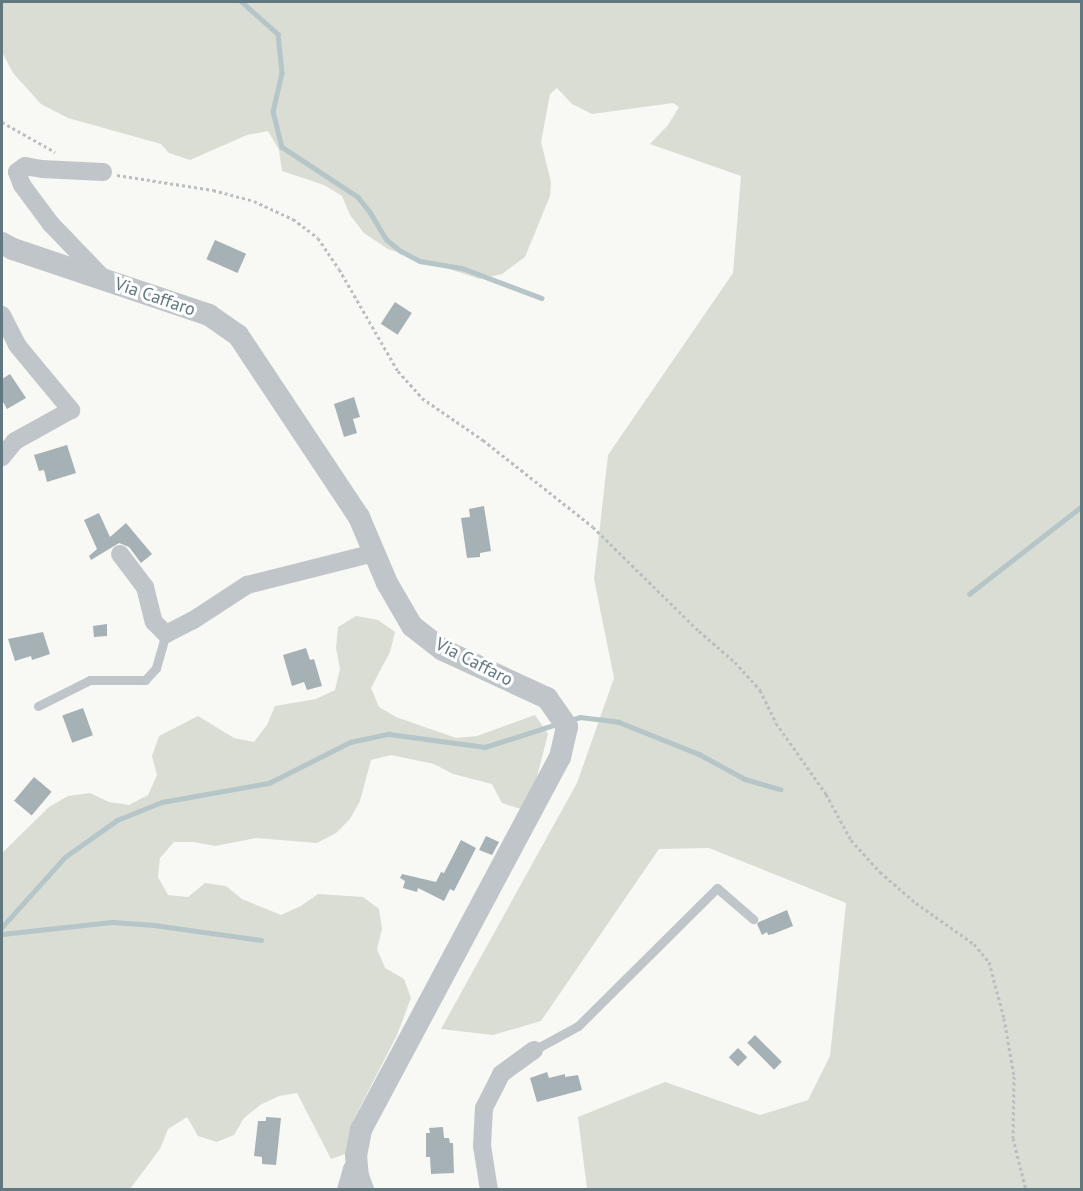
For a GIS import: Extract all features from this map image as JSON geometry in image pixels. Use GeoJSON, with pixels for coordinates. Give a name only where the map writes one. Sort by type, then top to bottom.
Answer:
{"type":"FeatureCollection","features":[{"type":"Feature","properties":{"kind":"street"},"geometry":{"type":"LineString","coordinates":[[103,172],[25,166],[17,172],[22,185],[51,224],[105,280]]}},
{"type":"Feature","properties":{"kind":"street","name":"Via Caffaro"},"geometry":{"type":"LineString","coordinates":[[2,243],[13,249],[209,315],[238,335],[359,517],[387,583],[412,626],[443,650],[547,698],[567,727],[560,757],[361,1130],[356,1155],[358,1176],[363,1190]]}},
{"type":"Feature","properties":{"kind":"street"},"geometry":{"type":"LineString","coordinates":[[2,315],[17,345],[71,410],[15,441],[2,457]]}},
{"type":"Feature","properties":{"kind":"street"},"geometry":{"type":"LineString","coordinates":[[120,554],[146,587],[154,622],[166,634],[192,621],[247,585],[374,553]]}},
{"type":"Feature","properties":{"kind":"street"},"geometry":{"type":"LineString","coordinates":[[489,1190],[482,1146],[484,1108],[501,1074],[534,1050]]}},
{"type":"Feature","properties":{"kind":"street"},"geometry":{"type":"LineString","coordinates":[[346,1190],[352,1169],[357,1163]]}},
{"type":"Feature","properties":{"kind":"lane"},"geometry":{"type":"LineString","coordinates":[[38,706],[90,680],[145,680],[156,668],[166,634]]}},
{"type":"Feature","properties":{"kind":"lane"},"geometry":{"type":"LineString","coordinates":[[534,1050],[578,1026],[717,888],[753,919]]}},
{"type":"Feature","properties":{"kind":"path"},"geometry":{"type":"LineString","coordinates":[[2,122],[57,153]]}},
{"type":"Feature","properties":{"kind":"path"},"geometry":{"type":"LineString","coordinates":[[103,172],[161,184],[213,190],[254,201],[293,219],[318,238],[339,269],[398,371],[422,398],[483,440],[593,527],[699,631],[735,662],[760,690],[776,723],[826,794],[851,840],[880,872],[916,903],[974,944],[989,962],[1004,1018],[1012,1064],[1013,1138],[1026,1190]]}},
{"type":"Feature","properties":{"kind":"shaded area"},"geometry":{"type":"Polygon","coordinates":[[[2,2],[1081,2],[1081,1189],[587,1189],[578,1117],[665,1082],[760,1115],[808,1100],[830,1056],[846,903],[709,848],[659,849],[541,1021],[493,1035],[441,1029],[577,783],[614,678],[594,579],[608,455],[733,273],[741,176],[650,144],[668,125],[679,107],[673,103],[592,114],[572,104],[557,88],[550,94],[541,142],[551,182],[550,196],[525,257],[502,274],[480,279],[388,249],[364,233],[350,215],[342,196],[324,185],[282,171],[279,150],[268,131],[247,135],[190,160],[169,153],[161,144],[68,118],[41,104],[13,73],[2,52],[2,2]]]}},
{"type":"Feature","properties":{"kind":"shaded area"},"geometry":{"type":"Polygon","coordinates":[[[356,616],[378,620],[395,632],[390,652],[371,688],[379,707],[396,717],[456,738],[477,736],[535,715],[548,734],[533,792],[521,809],[502,803],[492,784],[453,774],[434,764],[391,755],[371,760],[360,801],[350,819],[336,833],[317,843],[256,838],[215,846],[194,842],[174,842],[160,858],[158,877],[168,895],[188,897],[205,883],[226,886],[242,899],[281,915],[301,906],[318,894],[363,897],[379,909],[382,929],[377,949],[385,968],[404,979],[411,998],[397,1035],[354,1119],[345,1154],[331,1159],[297,1093],[279,1096],[260,1105],[244,1118],[234,1135],[217,1142],[198,1136],[187,1117],[168,1129],[160,1149],[130,1189],[2,1190],[2,853],[49,807],[68,796],[90,793],[109,802],[129,805],[148,795],[157,775],[152,756],[159,736],[198,716],[234,738],[254,742],[267,725],[275,706],[316,699],[335,690],[340,669],[336,648],[338,627],[356,616]]]}},
{"type":"Feature","properties":{"kind":"building"},"geometry":{"type":"Polygon","coordinates":[[[215,240],[246,254],[238,273],[206,259],[215,240]]]}},
{"type":"Feature","properties":{"kind":"building"},"geometry":{"type":"Polygon","coordinates":[[[395,302],[412,313],[398,335],[381,324],[395,302]]]}},
{"type":"Feature","properties":{"kind":"building"},"geometry":{"type":"Polygon","coordinates":[[[10,374],[26,398],[7,409],[2,400],[2,379],[10,374]]]}},
{"type":"Feature","properties":{"kind":"building"},"geometry":{"type":"Polygon","coordinates":[[[354,397],[360,417],[353,419],[357,433],[344,437],[334,404],[354,397]]]}},
{"type":"Feature","properties":{"kind":"building"},"geometry":{"type":"Polygon","coordinates":[[[67,445],[76,473],[47,482],[44,470],[39,471],[34,455],[67,445]]]}},
{"type":"Feature","properties":{"kind":"building"},"geometry":{"type":"Polygon","coordinates":[[[484,506],[491,551],[480,553],[480,557],[467,558],[461,518],[470,517],[469,509],[484,506]]]}},
{"type":"Feature","properties":{"kind":"building"},"geometry":{"type":"Polygon","coordinates":[[[99,513],[110,537],[126,523],[152,554],[141,563],[129,547],[119,543],[91,560],[89,556],[97,549],[84,520],[99,513]]]}},
{"type":"Feature","properties":{"kind":"building"},"geometry":{"type":"Polygon","coordinates":[[[107,624],[107,636],[94,637],[93,626],[107,624]]]}},
{"type":"Feature","properties":{"kind":"building"},"geometry":{"type":"Polygon","coordinates":[[[43,632],[50,654],[32,660],[31,656],[15,661],[8,639],[43,632]]]}},
{"type":"Feature","properties":{"kind":"building"},"geometry":{"type":"Polygon","coordinates":[[[306,648],[310,660],[314,659],[322,686],[307,690],[304,682],[292,686],[283,655],[306,648]]]}},
{"type":"Feature","properties":{"kind":"building"},"geometry":{"type":"Polygon","coordinates":[[[83,708],[93,735],[72,743],[62,716],[83,708]]]}},
{"type":"Feature","properties":{"kind":"building"},"geometry":{"type":"Polygon","coordinates":[[[34,777],[52,792],[32,816],[14,801],[34,777]]]}},
{"type":"Feature","properties":{"kind":"building"},"geometry":{"type":"Polygon","coordinates":[[[486,836],[499,842],[492,855],[479,850],[486,836]]]}},
{"type":"Feature","properties":{"kind":"building"},"geometry":{"type":"Polygon","coordinates":[[[461,840],[476,848],[454,891],[450,889],[444,901],[418,888],[417,892],[403,888],[405,881],[400,878],[402,874],[436,882],[441,872],[444,873],[461,840]]]}},
{"type":"Feature","properties":{"kind":"building"},"geometry":{"type":"Polygon","coordinates":[[[787,910],[793,926],[773,934],[768,935],[767,932],[762,935],[757,924],[759,922],[787,910]]]}},
{"type":"Feature","properties":{"kind":"building"},"geometry":{"type":"Polygon","coordinates":[[[755,1035],[782,1062],[774,1070],[747,1043],[755,1035]]]}},
{"type":"Feature","properties":{"kind":"building"},"geometry":{"type":"Polygon","coordinates":[[[738,1048],[747,1057],[738,1066],[729,1057],[738,1048]]]}},
{"type":"Feature","properties":{"kind":"building"},"geometry":{"type":"Polygon","coordinates":[[[547,1072],[549,1078],[565,1074],[565,1077],[578,1075],[582,1090],[537,1102],[530,1078],[547,1072]]]}},
{"type":"Feature","properties":{"kind":"building"},"geometry":{"type":"Polygon","coordinates":[[[266,1117],[281,1118],[276,1165],[262,1164],[262,1157],[254,1156],[258,1121],[266,1121],[266,1117]]]}},
{"type":"Feature","properties":{"kind":"building"},"geometry":{"type":"Polygon","coordinates":[[[443,1127],[444,1138],[449,1138],[450,1143],[453,1143],[454,1173],[431,1174],[430,1157],[426,1157],[426,1133],[430,1133],[429,1128],[443,1127]]]}},
{"type":"Feature","properties":{"kind":"waterway"},"geometry":{"type":"LineString","coordinates":[[242,2],[278,34],[282,73],[273,111],[282,147],[358,197],[386,239],[401,251],[420,261],[462,268],[542,298]]}},
{"type":"Feature","properties":{"kind":"waterway"},"geometry":{"type":"LineString","coordinates":[[969,594],[1082,506]]}},
{"type":"Feature","properties":{"kind":"waterway"},"geometry":{"type":"LineString","coordinates":[[571,720],[580,717],[619,722],[699,754],[745,779],[781,789]]}},
{"type":"Feature","properties":{"kind":"waterway"},"geometry":{"type":"LineString","coordinates":[[2,927],[65,857],[117,820],[162,802],[269,783],[350,742],[389,734],[485,747],[557,724]]}},
{"type":"Feature","properties":{"kind":"waterway"},"geometry":{"type":"LineString","coordinates":[[2,934],[113,922],[154,925],[261,940]]}}]}
